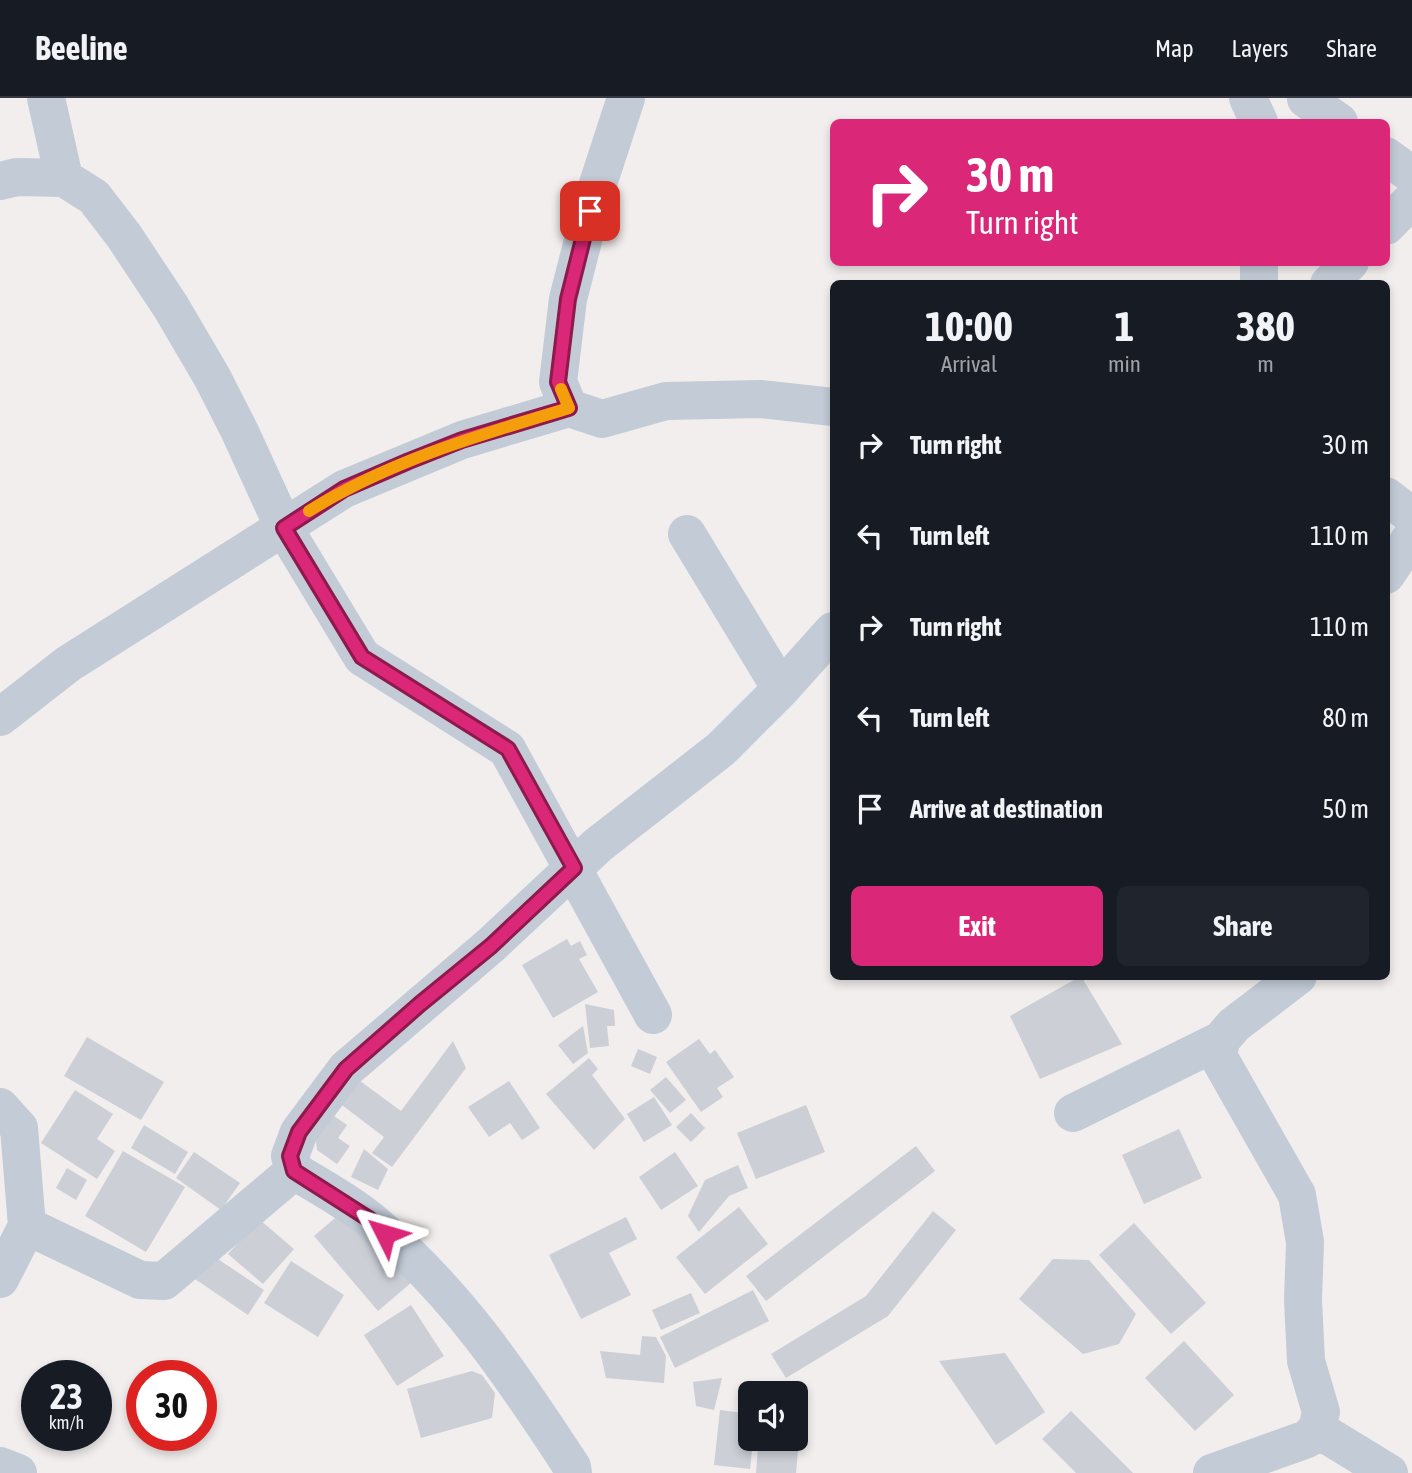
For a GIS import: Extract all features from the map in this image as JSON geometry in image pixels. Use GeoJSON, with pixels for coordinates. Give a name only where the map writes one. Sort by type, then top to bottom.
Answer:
{"type":"FeatureCollection","features":[{"type":"Feature","properties":{"kind":"street"},"geometry":{"type":"LineString","coordinates":[[46,98],[64,178]]}},
{"type":"Feature","properties":{"kind":"street"},"geometry":{"type":"LineString","coordinates":[[569,408],[558,382],[568,299],[596,190],[626,98]]}},
{"type":"Feature","properties":{"kind":"street"},"geometry":{"type":"LineString","coordinates":[[1248,98],[1258,119]]}},
{"type":"Feature","properties":{"kind":"street"},"geometry":{"type":"LineString","coordinates":[[1306,99],[1335,119]]}},
{"type":"Feature","properties":{"kind":"street"},"geometry":{"type":"LineString","coordinates":[[1390,159],[1412,175]]}},
{"type":"Feature","properties":{"kind":"street"},"geometry":{"type":"LineString","coordinates":[[0,181],[17,177],[64,178],[94,197],[124,236],[171,307],[240,432],[284,528],[362,657],[508,749],[653,1015]]}},
{"type":"Feature","properties":{"kind":"street"},"geometry":{"type":"LineString","coordinates":[[1390,222],[1412,200]]}},
{"type":"Feature","properties":{"kind":"street"},"geometry":{"type":"LineString","coordinates":[[1333,280],[1346,266]]}},
{"type":"Feature","properties":{"kind":"street"},"geometry":{"type":"LineString","coordinates":[[0,717],[68,664],[344,489],[462,440],[569,408],[602,419],[666,401],[760,399],[830,407]]}},
{"type":"Feature","properties":{"kind":"street"},"geometry":{"type":"LineString","coordinates":[[1390,499],[1412,516]]}},
{"type":"Feature","properties":{"kind":"street"},"geometry":{"type":"LineString","coordinates":[[687,534],[780,690]]}},
{"type":"Feature","properties":{"kind":"street"},"geometry":{"type":"LineString","coordinates":[[1390,569],[1412,536]]}},
{"type":"Feature","properties":{"kind":"street"},"geometry":{"type":"LineString","coordinates":[[573,1473],[572,1466],[509,1371],[451,1298],[369,1219],[294,1171],[290,1156],[299,1132],[346,1069],[491,946],[598,845],[721,749],[780,690],[830,634]]}},
{"type":"Feature","properties":{"kind":"street"},"geometry":{"type":"LineString","coordinates":[[1073,1113],[1221,1040],[1234,1025],[1293,980]]}},
{"type":"Feature","properties":{"kind":"street"},"geometry":{"type":"LineString","coordinates":[[1212,1473],[1307,1439],[1317,1429],[1321,1412],[1306,1361],[1303,1300],[1305,1242],[1297,1195],[1218,1056],[1221,1040]]}},
{"type":"Feature","properties":{"kind":"street"},"geometry":{"type":"LineString","coordinates":[[0,1107],[19,1128],[27,1226],[0,1279]]}},
{"type":"Feature","properties":{"kind":"street"},"geometry":{"type":"LineString","coordinates":[[27,1226],[140,1280],[164,1281],[294,1171]]}},
{"type":"Feature","properties":{"kind":"street"},"geometry":{"type":"LineString","coordinates":[[1317,1429],[1389,1473]]}},
{"type":"Feature","properties":{"kind":"street"},"geometry":{"type":"LineString","coordinates":[[0,1466],[18,1473]]}},
{"type":"Feature","properties":{"kind":"building"},"geometry":{"type":"Polygon","coordinates":[[[567,939],[571,946],[580,941],[587,955],[579,959],[598,992],[553,1018],[522,965],[567,939]]]}},
{"type":"Feature","properties":{"kind":"building"},"geometry":{"type":"Polygon","coordinates":[[[1074,980],[1083,980],[1122,1044],[1040,1079],[1010,1016],[1074,980]]]}},
{"type":"Feature","properties":{"kind":"building"},"geometry":{"type":"Polygon","coordinates":[[[585,1004],[614,1010],[615,1026],[607,1026],[609,1046],[590,1048],[585,1004]]]}},
{"type":"Feature","properties":{"kind":"building"},"geometry":{"type":"Polygon","coordinates":[[[583,1026],[588,1053],[573,1064],[558,1045],[583,1026]]]}},
{"type":"Feature","properties":{"kind":"building"},"geometry":{"type":"Polygon","coordinates":[[[87,1037],[164,1082],[141,1120],[64,1076],[87,1037]]]}},
{"type":"Feature","properties":{"kind":"building"},"geometry":{"type":"Polygon","coordinates":[[[699,1039],[710,1054],[715,1050],[734,1077],[717,1088],[723,1097],[701,1112],[666,1062],[699,1039]]]}},
{"type":"Feature","properties":{"kind":"building"},"geometry":{"type":"Polygon","coordinates":[[[453,1041],[466,1068],[392,1167],[372,1153],[384,1137],[338,1102],[356,1078],[401,1111],[453,1041]]]}},
{"type":"Feature","properties":{"kind":"building"},"geometry":{"type":"Polygon","coordinates":[[[638,1049],[657,1057],[650,1074],[631,1066],[638,1049]]]}},
{"type":"Feature","properties":{"kind":"building"},"geometry":{"type":"Polygon","coordinates":[[[589,1058],[598,1069],[592,1075],[625,1119],[594,1150],[546,1094],[589,1058]]]}},
{"type":"Feature","properties":{"kind":"building"},"geometry":{"type":"Polygon","coordinates":[[[666,1077],[686,1100],[670,1113],[650,1090],[666,1077]]]}},
{"type":"Feature","properties":{"kind":"building"},"geometry":{"type":"Polygon","coordinates":[[[509,1081],[540,1128],[522,1140],[510,1123],[489,1137],[468,1107],[509,1081]]]}},
{"type":"Feature","properties":{"kind":"building"},"geometry":{"type":"Polygon","coordinates":[[[75,1090],[113,1114],[97,1139],[115,1151],[97,1179],[41,1143],[75,1090]]]}},
{"type":"Feature","properties":{"kind":"building"},"geometry":{"type":"Polygon","coordinates":[[[654,1097],[672,1125],[644,1142],[627,1114],[654,1097]]]}},
{"type":"Feature","properties":{"kind":"building"},"geometry":{"type":"Polygon","coordinates":[[[806,1105],[825,1152],[756,1179],[737,1133],[806,1105]]]}},
{"type":"Feature","properties":{"kind":"building"},"geometry":{"type":"Polygon","coordinates":[[[324,1109],[347,1125],[338,1138],[350,1146],[337,1164],[317,1150],[314,1123],[324,1109]]]}},
{"type":"Feature","properties":{"kind":"building"},"geometry":{"type":"Polygon","coordinates":[[[691,1113],[705,1128],[691,1142],[676,1127],[691,1113]]]}},
{"type":"Feature","properties":{"kind":"building"},"geometry":{"type":"Polygon","coordinates":[[[144,1125],[188,1152],[175,1174],[131,1148],[144,1125]]]}},
{"type":"Feature","properties":{"kind":"building"},"geometry":{"type":"Polygon","coordinates":[[[1179,1129],[1202,1178],[1144,1204],[1122,1155],[1179,1129]]]}},
{"type":"Feature","properties":{"kind":"building"},"geometry":{"type":"Polygon","coordinates":[[[916,1146],[935,1171],[766,1301],[746,1276],[916,1146]]]}},
{"type":"Feature","properties":{"kind":"building"},"geometry":{"type":"Polygon","coordinates":[[[364,1149],[388,1169],[378,1190],[351,1177],[364,1149]]]}},
{"type":"Feature","properties":{"kind":"building"},"geometry":{"type":"Polygon","coordinates":[[[123,1151],[185,1187],[146,1252],[85,1216],[123,1151]]]}},
{"type":"Feature","properties":{"kind":"building"},"geometry":{"type":"Polygon","coordinates":[[[194,1152],[240,1183],[221,1210],[176,1178],[194,1152]]]}},
{"type":"Feature","properties":{"kind":"building"},"geometry":{"type":"Polygon","coordinates":[[[675,1152],[698,1186],[661,1210],[639,1177],[675,1152]]]}},
{"type":"Feature","properties":{"kind":"building"},"geometry":{"type":"Polygon","coordinates":[[[738,1165],[748,1188],[729,1196],[699,1232],[688,1216],[705,1180],[738,1165]]]}},
{"type":"Feature","properties":{"kind":"building"},"geometry":{"type":"Polygon","coordinates":[[[67,1168],[87,1180],[76,1200],[56,1188],[67,1168]]]}},
{"type":"Feature","properties":{"kind":"building"},"geometry":{"type":"Polygon","coordinates":[[[348,1207],[412,1282],[378,1311],[314,1236],[348,1207]]]}},
{"type":"Feature","properties":{"kind":"building"},"geometry":{"type":"Polygon","coordinates":[[[739,1207],[768,1244],[705,1294],[676,1257],[739,1207]]]}},
{"type":"Feature","properties":{"kind":"building"},"geometry":{"type":"Polygon","coordinates":[[[933,1211],[956,1230],[888,1316],[786,1378],[771,1354],[866,1296],[933,1211]]]}},
{"type":"Feature","properties":{"kind":"building"},"geometry":{"type":"Polygon","coordinates":[[[626,1217],[637,1239],[609,1253],[631,1295],[581,1319],[549,1255],[626,1217]]]}},
{"type":"Feature","properties":{"kind":"building"},"geometry":{"type":"Polygon","coordinates":[[[259,1219],[294,1249],[263,1284],[228,1254],[259,1219]]]}},
{"type":"Feature","properties":{"kind":"building"},"geometry":{"type":"Polygon","coordinates":[[[1134,1223],[1206,1303],[1171,1334],[1099,1255],[1134,1223]]]}},
{"type":"Feature","properties":{"kind":"building"},"geometry":{"type":"Polygon","coordinates":[[[209,1253],[264,1290],[248,1315],[192,1277],[209,1253]]]}},
{"type":"Feature","properties":{"kind":"building"},"geometry":{"type":"Polygon","coordinates":[[[1053,1259],[1089,1260],[1136,1314],[1119,1344],[1083,1354],[1019,1299],[1053,1259]]]}},
{"type":"Feature","properties":{"kind":"building"},"geometry":{"type":"Polygon","coordinates":[[[291,1261],[344,1295],[318,1337],[264,1303],[291,1261]]]}},
{"type":"Feature","properties":{"kind":"building"},"geometry":{"type":"Polygon","coordinates":[[[753,1290],[769,1321],[675,1368],[660,1337],[753,1290]]]}},
{"type":"Feature","properties":{"kind":"building"},"geometry":{"type":"Polygon","coordinates":[[[691,1293],[700,1313],[661,1330],[652,1310],[691,1293]]]}},
{"type":"Feature","properties":{"kind":"building"},"geometry":{"type":"Polygon","coordinates":[[[411,1305],[444,1356],[397,1386],[364,1335],[411,1305]]]}},
{"type":"Feature","properties":{"kind":"building"},"geometry":{"type":"Polygon","coordinates":[[[642,1336],[656,1337],[666,1356],[664,1383],[606,1378],[600,1351],[640,1355],[642,1336]]]}},
{"type":"Feature","properties":{"kind":"building"},"geometry":{"type":"Polygon","coordinates":[[[1184,1341],[1234,1395],[1195,1431],[1145,1378],[1184,1341]]]}},
{"type":"Feature","properties":{"kind":"building"},"geometry":{"type":"Polygon","coordinates":[[[1005,1353],[1045,1412],[996,1445],[939,1361],[1005,1353]]]}},
{"type":"Feature","properties":{"kind":"building"},"geometry":{"type":"Polygon","coordinates":[[[472,1371],[482,1375],[495,1393],[492,1418],[421,1438],[407,1389],[472,1371]]]}},
{"type":"Feature","properties":{"kind":"building"},"geometry":{"type":"Polygon","coordinates":[[[722,1378],[714,1410],[696,1406],[693,1382],[722,1378]]]}},
{"type":"Feature","properties":{"kind":"building"},"geometry":{"type":"Polygon","coordinates":[[[720,1410],[738,1412],[738,1451],[752,1451],[750,1469],[714,1465],[720,1410]]]}},
{"type":"Feature","properties":{"kind":"building"},"geometry":{"type":"Polygon","coordinates":[[[1071,1411],[1133,1473],[1076,1473],[1042,1439],[1071,1411]]]}},
{"type":"Feature","properties":{"kind":"building"},"geometry":{"type":"Polygon","coordinates":[[[758,1451],[798,1451],[796,1473],[756,1473],[758,1451]]]}},
{"type":"Feature","properties":{"kind":"slow traffic"},"geometry":{"type":"LineString","coordinates":[[309,511],[344,489],[426,454],[462,440],[569,408],[561,389]]}},
{"type":"Feature","properties":{"kind":"route"},"geometry":{"type":"LineString","coordinates":[[385,1234],[369,1219],[294,1171],[290,1156],[299,1132],[346,1069],[491,946],[574,868],[508,749],[362,657],[284,528],[344,489],[409,461],[462,440],[569,408],[558,382],[568,299],[590,211]]}}]}
